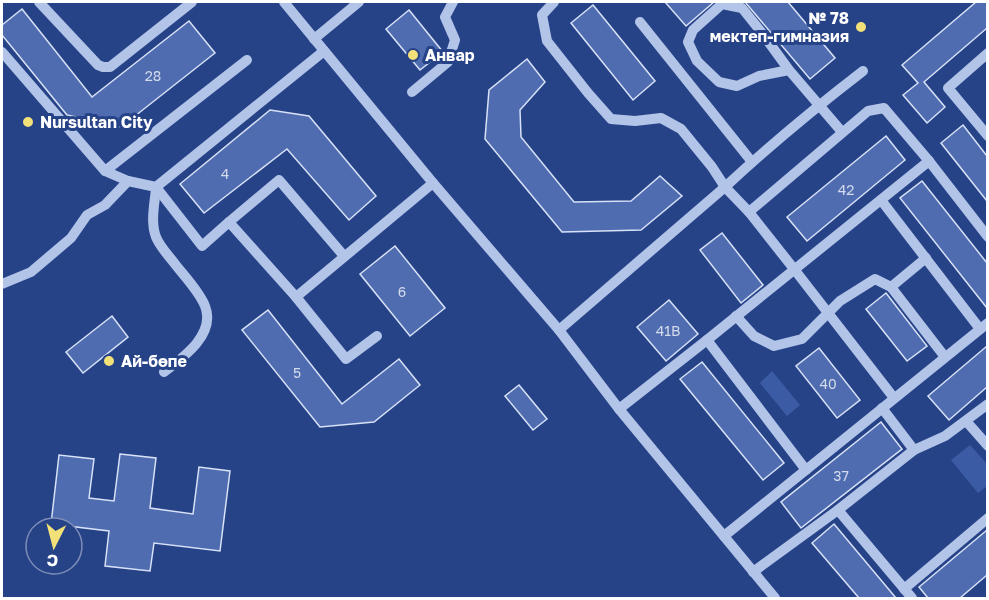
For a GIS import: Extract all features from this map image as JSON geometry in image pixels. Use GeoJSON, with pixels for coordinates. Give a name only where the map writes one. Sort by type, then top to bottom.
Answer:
{"type":"FeatureCollection","features":[{"type":"Feature","properties":{"kind":"street"},"geometry":{"type":"LineString","coordinates":[[39,2],[98,65],[103,67],[110,67],[192,2]]}},
{"type":"Feature","properties":{"kind":"street"},"geometry":{"type":"LineString","coordinates":[[284,2],[558,330],[619,409],[775,598]]}},
{"type":"Feature","properties":{"kind":"street"},"geometry":{"type":"LineString","coordinates":[[314,39],[359,2]]}},
{"type":"Feature","properties":{"kind":"street"},"geometry":{"type":"LineString","coordinates":[[412,92],[448,62],[455,40],[445,17],[453,2]]}},
{"type":"Feature","properties":{"kind":"street"},"geometry":{"type":"LineString","coordinates":[[554,2],[542,15],[547,41],[588,93],[611,119],[635,121],[661,118],[681,129],[894,398]]}},
{"type":"Feature","properties":{"kind":"street"},"geometry":{"type":"LineString","coordinates":[[789,70],[759,76],[737,86],[719,82],[697,60],[688,42],[693,30],[722,4],[742,8],[789,70],[842,132]]}},
{"type":"Feature","properties":{"kind":"street"},"geometry":{"type":"LineString","coordinates":[[640,22],[752,162]]}},
{"type":"Feature","properties":{"kind":"street"},"geometry":{"type":"LineString","coordinates":[[164,372],[201,339],[207,317],[205,305],[193,286],[157,240],[153,219],[156,186],[324,51]]}},
{"type":"Feature","properties":{"kind":"street"},"geometry":{"type":"LineString","coordinates":[[2,52],[105,171],[128,181],[156,186],[202,246],[279,180],[344,256]]}},
{"type":"Feature","properties":{"kind":"street"},"geometry":{"type":"LineString","coordinates":[[987,53],[948,88],[987,136]]}},
{"type":"Feature","properties":{"kind":"street"},"geometry":{"type":"LineString","coordinates":[[105,171],[247,60]]}},
{"type":"Feature","properties":{"kind":"street"},"geometry":{"type":"LineString","coordinates":[[558,330],[820,104],[862,71]]}},
{"type":"Feature","properties":{"kind":"street"},"geometry":{"type":"LineString","coordinates":[[748,212],[868,111],[884,108],[987,237]]}},
{"type":"Feature","properties":{"kind":"street"},"geometry":{"type":"LineString","coordinates":[[619,409],[929,162]]}},
{"type":"Feature","properties":{"kind":"street"},"geometry":{"type":"LineString","coordinates":[[2,284],[31,272],[71,238],[87,215],[105,205],[128,181]]}},
{"type":"Feature","properties":{"kind":"street"},"geometry":{"type":"LineString","coordinates":[[296,297],[433,183]]}},
{"type":"Feature","properties":{"kind":"street"},"geometry":{"type":"LineString","coordinates":[[724,536],[984,326],[926,258],[881,200]]}},
{"type":"Feature","properties":{"kind":"street"},"geometry":{"type":"LineString","coordinates":[[229,222],[296,297],[346,359],[377,336]]}},
{"type":"Feature","properties":{"kind":"street"},"geometry":{"type":"LineString","coordinates":[[891,287],[926,258]]}},
{"type":"Feature","properties":{"kind":"street"},"geometry":{"type":"LineString","coordinates":[[736,316],[754,336],[774,346],[802,339],[840,301],[875,279],[891,287],[945,357]]}},
{"type":"Feature","properties":{"kind":"street"},"geometry":{"type":"LineString","coordinates":[[706,340],[806,470]]}},
{"type":"Feature","properties":{"kind":"street"},"geometry":{"type":"LineString","coordinates":[[753,572],[838,510],[914,450],[945,436],[987,404]]}},
{"type":"Feature","properties":{"kind":"street"},"geometry":{"type":"LineString","coordinates":[[882,408],[914,450]]}},
{"type":"Feature","properties":{"kind":"street"},"geometry":{"type":"LineString","coordinates":[[966,421],[987,446]]}},
{"type":"Feature","properties":{"kind":"street"},"geometry":{"type":"LineString","coordinates":[[838,510],[912,598]]}},
{"type":"Feature","properties":{"kind":"street"},"geometry":{"type":"LineString","coordinates":[[904,589],[987,518]]}},
{"type":"Feature","properties":{"kind":"shaded area"},"geometry":{"type":"Polygon","coordinates":[[[772,371],[800,405],[787,416],[760,383],[772,371]]]}},
{"type":"Feature","properties":{"kind":"shaded area"},"geometry":{"type":"Polygon","coordinates":[[[970,445],[987,464],[987,486],[978,493],[951,460],[970,445]]]}},
{"type":"Feature","properties":{"kind":"building"},"geometry":{"type":"Polygon","coordinates":[[[665,2],[714,2],[686,26],[665,2]]]}},
{"type":"Feature","properties":{"kind":"building"},"geometry":{"type":"Polygon","coordinates":[[[745,2],[788,2],[835,58],[810,79],[745,2]]]}},
{"type":"Feature","properties":{"kind":"building"},"geometry":{"type":"Polygon","coordinates":[[[976,2],[987,2],[987,28],[924,82],[945,107],[927,123],[903,95],[918,83],[902,65],[976,2]]]}},
{"type":"Feature","properties":{"kind":"building"},"geometry":{"type":"Polygon","coordinates":[[[593,5],[655,81],[633,100],[571,23],[593,5]]]}},
{"type":"Feature","properties":{"kind":"building"},"geometry":{"type":"Polygon","coordinates":[[[22,9],[92,97],[189,21],[215,53],[121,127],[67,115],[2,35],[2,25],[22,9]]]}},
{"type":"Feature","properties":{"kind":"building"},"geometry":{"type":"Polygon","coordinates":[[[409,10],[443,52],[420,70],[386,29],[409,10]]]}},
{"type":"Feature","properties":{"kind":"building"},"geometry":{"type":"Polygon","coordinates":[[[527,59],[545,82],[520,110],[521,137],[574,202],[631,201],[660,176],[682,196],[641,230],[562,232],[485,139],[489,90],[527,59]]]}},
{"type":"Feature","properties":{"kind":"building"},"geometry":{"type":"Polygon","coordinates":[[[270,110],[309,116],[376,196],[349,220],[287,149],[204,213],[180,184],[270,110]]]}},
{"type":"Feature","properties":{"kind":"building"},"geometry":{"type":"Polygon","coordinates":[[[963,125],[987,156],[987,201],[941,143],[963,125]]]}},
{"type":"Feature","properties":{"kind":"building"},"geometry":{"type":"Polygon","coordinates":[[[886,136],[905,160],[807,241],[787,217],[886,136]]]}},
{"type":"Feature","properties":{"kind":"building"},"geometry":{"type":"Polygon","coordinates":[[[922,181],[987,263],[987,308],[900,198],[922,181]]]}},
{"type":"Feature","properties":{"kind":"building"},"geometry":{"type":"Polygon","coordinates":[[[722,233],[763,285],[741,303],[700,250],[722,233]]]}},
{"type":"Feature","properties":{"kind":"building"},"geometry":{"type":"Polygon","coordinates":[[[395,246],[445,308],[410,336],[360,274],[395,246]]]}},
{"type":"Feature","properties":{"kind":"building"},"geometry":{"type":"Polygon","coordinates":[[[886,293],[927,346],[907,361],[866,309],[886,293]]]}},
{"type":"Feature","properties":{"kind":"building"},"geometry":{"type":"Polygon","coordinates":[[[669,300],[698,334],[666,361],[637,327],[669,300]]]}},
{"type":"Feature","properties":{"kind":"building"},"geometry":{"type":"Polygon","coordinates":[[[268,310],[342,404],[399,359],[420,385],[374,422],[320,427],[242,330],[268,310]]]}},
{"type":"Feature","properties":{"kind":"building"},"geometry":{"type":"Polygon","coordinates":[[[112,316],[128,337],[83,373],[66,352],[112,316]]]}},
{"type":"Feature","properties":{"kind":"building"},"geometry":{"type":"Polygon","coordinates":[[[987,346],[987,387],[949,420],[928,396],[987,346]]]}},
{"type":"Feature","properties":{"kind":"building"},"geometry":{"type":"Polygon","coordinates":[[[819,348],[860,400],[837,418],[796,366],[819,348]]]}},
{"type":"Feature","properties":{"kind":"building"},"geometry":{"type":"Polygon","coordinates":[[[702,362],[784,463],[763,480],[680,379],[702,362]]]}},
{"type":"Feature","properties":{"kind":"building"},"geometry":{"type":"Polygon","coordinates":[[[519,385],[547,419],[533,430],[505,396],[519,385]]]}},
{"type":"Feature","properties":{"kind":"building"},"geometry":{"type":"Polygon","coordinates":[[[881,422],[902,449],[801,528],[781,502],[881,422]]]}},
{"type":"Feature","properties":{"kind":"building"},"geometry":{"type":"Polygon","coordinates":[[[120,454],[156,458],[150,508],[193,514],[199,467],[230,471],[220,551],[154,543],[150,571],[105,566],[109,531],[84,528],[84,516],[52,516],[59,455],[94,459],[89,498],[114,501],[120,454]]]}},
{"type":"Feature","properties":{"kind":"building"},"geometry":{"type":"Polygon","coordinates":[[[834,524],[896,598],[859,598],[812,543],[834,524]]]}},
{"type":"Feature","properties":{"kind":"building"},"geometry":{"type":"Polygon","coordinates":[[[987,530],[987,575],[960,598],[928,598],[919,587],[987,530]]]}},
{"type":"Feature","properties":{"kind":"place","name":"№ 78 мектеп-гимназия"},"geometry":{"type":"Point","coordinates":[861,27]}},
{"type":"Feature","properties":{"kind":"place","name":"Анвар"},"geometry":{"type":"Point","coordinates":[413,55]}},
{"type":"Feature","properties":{"kind":"place","name":"Nursultan City"},"geometry":{"type":"Point","coordinates":[28,122]}},
{"type":"Feature","properties":{"kind":"place","name":"Ай-бөпе"},"geometry":{"type":"Point","coordinates":[109,361]}}]}
